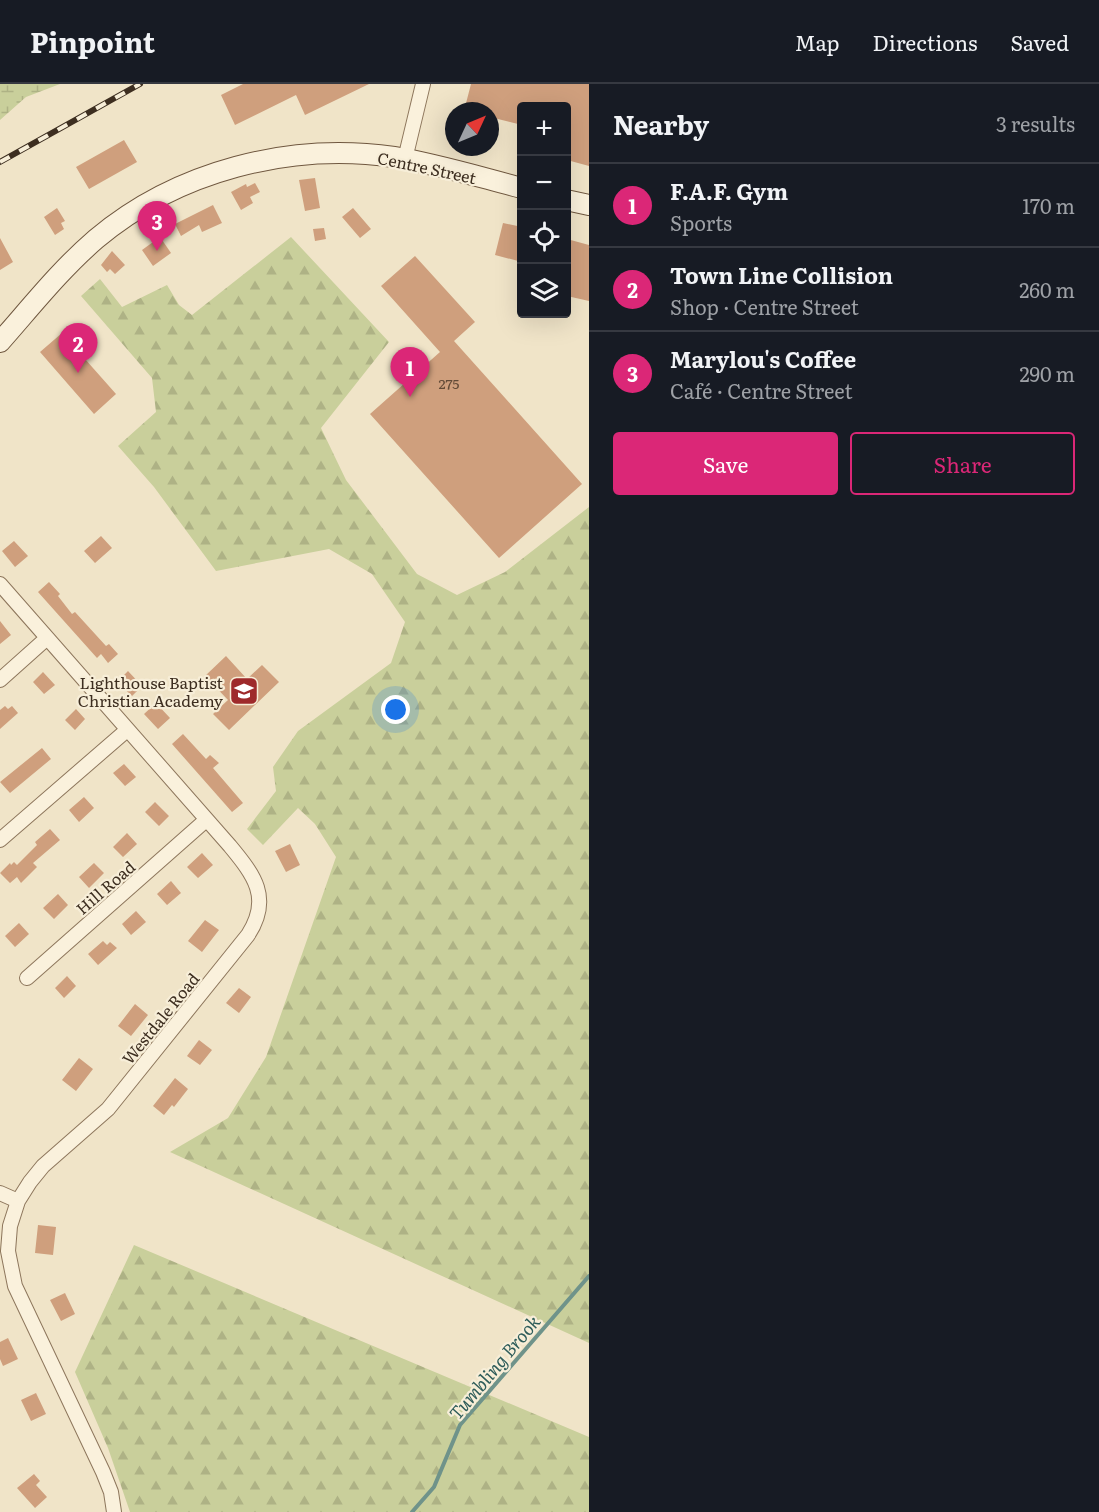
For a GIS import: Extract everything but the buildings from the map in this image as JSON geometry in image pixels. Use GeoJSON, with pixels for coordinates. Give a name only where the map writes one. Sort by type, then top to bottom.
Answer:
{"type":"FeatureCollection","features":[{"type":"Feature","properties":{"kind":"main road","name":"Centre Street"},"geometry":{"type":"LineString","coordinates":[[0,342],[58,276],[97,239],[130,215],[174,190],[230,169],[289,156],[344,153],[405,159],[517,187]]}},
{"type":"Feature","properties":{"kind":"main road"},"geometry":{"type":"LineString","coordinates":[[571,201],[589,205]]}},
{"type":"Feature","properties":{"kind":"street"},"geometry":{"type":"LineString","coordinates":[[405,159],[423,84]]}},
{"type":"Feature","properties":{"kind":"street","name":"Westdale Road"},"geometry":{"type":"LineString","coordinates":[[0,584],[242,861],[256,882],[260,902],[254,924],[244,940],[108,1109],[44,1166],[30,1182],[18,1201],[10,1226],[8,1251],[12,1276],[107,1482],[114,1512]]}},
{"type":"Feature","properties":{"kind":"street"},"geometry":{"type":"LineString","coordinates":[[0,680],[47,638]]}},
{"type":"Feature","properties":{"kind":"street"},"geometry":{"type":"LineString","coordinates":[[0,840],[127,730]]}},
{"type":"Feature","properties":{"kind":"street","name":"Hill Road"},"geometry":{"type":"LineString","coordinates":[[27,978],[206,820]]}},
{"type":"Feature","properties":{"kind":"street"},"geometry":{"type":"LineString","coordinates":[[0,1193],[18,1201]]}},
{"type":"Feature","properties":{"kind":"green space"},"geometry":{"type":"Polygon","coordinates":[[[0,84],[60,84],[26,97],[0,120],[0,84]]]}},
{"type":"Feature","properties":{"kind":"green space"},"geometry":{"type":"Polygon","coordinates":[[[291,237],[389,342],[321,428],[346,480],[417,574],[457,595],[505,572],[589,507],[589,1343],[170,1152],[228,1118],[266,1057],[336,857],[315,824],[298,808],[263,845],[247,829],[276,791],[273,767],[298,731],[391,663],[405,622],[372,574],[329,549],[216,571],[154,487],[118,446],[156,412],[152,378],[81,296],[100,279],[122,307],[167,285],[179,305],[192,315],[291,237]]]}},
{"type":"Feature","properties":{"kind":"green space"},"geometry":{"type":"Polygon","coordinates":[[[134,1245],[589,1437],[589,1512],[130,1512],[108,1448],[75,1372],[134,1245]]]}},
{"type":"Feature","properties":{"kind":"waterway","name":"Tumbling Brook"},"geometry":{"type":"LineString","coordinates":[[412,1512],[434,1487],[460,1425],[589,1276]]}},
{"type":"Feature","properties":{"kind":"railway"},"geometry":{"type":"LineString","coordinates":[[0,162],[140,84]]}},
{"type":"Feature","properties":{"kind":"place","name":"Marylou's Coffee"},"geometry":{"type":"Point","coordinates":[157,251]}},
{"type":"Feature","properties":{"kind":"place","name":"Town Line Collision"},"geometry":{"type":"Point","coordinates":[78,373]}},
{"type":"Feature","properties":{"kind":"place","name":"F.A.F. Gym"},"geometry":{"type":"Point","coordinates":[410,397]}},
{"type":"Feature","properties":{"kind":"place","name":"Lighthouse Baptist Christian Academy"},"geometry":{"type":"Point","coordinates":[244,691]}}]}
